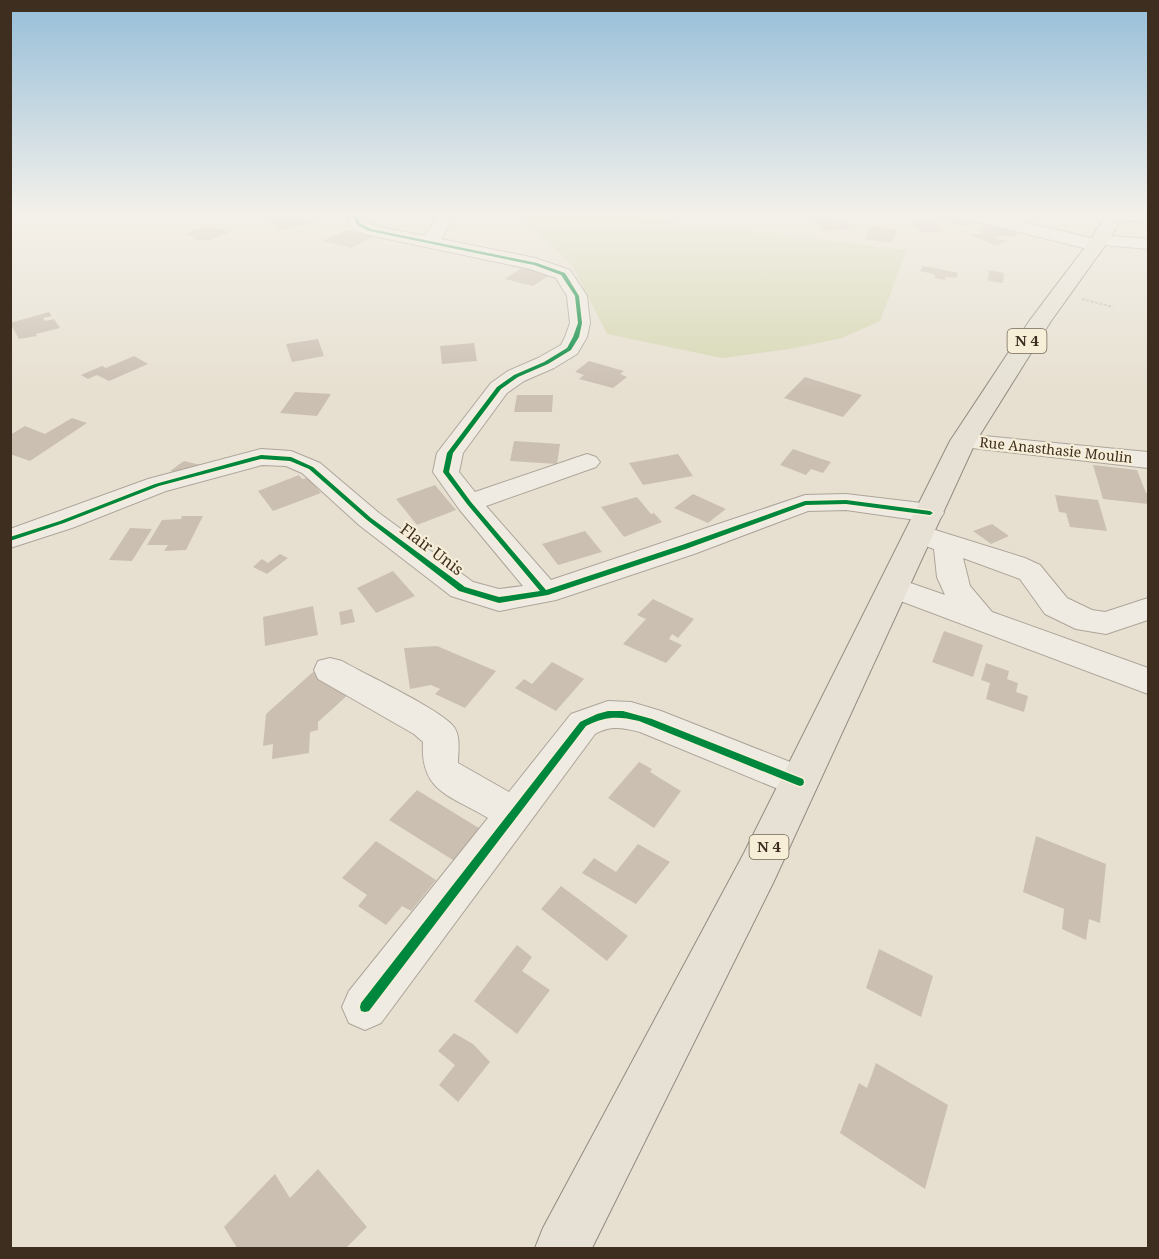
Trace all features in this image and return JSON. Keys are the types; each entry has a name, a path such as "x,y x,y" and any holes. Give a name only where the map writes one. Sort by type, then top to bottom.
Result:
{"main road":[{"name":"N 4","path":"563,1248 743,899 894,587 933,530 963,441 1076,273"}],"street":[{"path":"545,593 469,503 446,472 450,453 499,388 516,376 546,363 569,349 576,337 580,323 577,296 563,274 560,273"},
{"name":"Rue Anasthasie Moulin","path":"963,441 1149,460"},
{"name":"Flair Unis","path":"10,539 62,522 157,485 261,457 291,459 311,468 369,519 462,589 499,600 545,593 684,547 805,503 846,502 933,530 1030,572 1056,606 1088,621 1106,623 1149,609"},
{"path":"469,503 587,462"},
{"path":"933,530 963,602 982,620"},
{"path":"894,587 1149,681"},
{"path":"330,670 441,736 440,763 445,774 514,814"},
{"path":"365,1006 583,724 599,714 613,713 649,722 800,782"}],"path":[{"path":"1060,294 1113,307"}],"green space":[{"path":"576,273 898,273 880,321 842,338 789,349 722,358 607,334"}],"building":[{"path":"515,273 550,275 533,286 505,279"},
{"path":"928,273 958,273 956,278 946,277 945,280 934,278 936,276"},
{"path":"989,273 1004,273 1003,283 988,281"},
{"path":"49,312 52,316 43,318 45,321 54,319 60,328 36,334 37,336 19,339 10,323"},
{"path":"318,339 324,356 292,362 286,344"},
{"path":"474,343 477,361 442,364 440,346"},
{"path":"134,356 148,364 109,381 97,375 88,379 81,375 102,366 106,368"},
{"path":"589,361 624,371 620,374 627,377 613,388 579,379 584,375 575,372"},
{"path":"805,377 862,395 843,417 784,398"},
{"path":"295,392 331,394 317,416 280,413"},
{"path":"517,395 553,395 552,412 514,412"},
{"path":"72,418 87,423 30,461 10,454 10,435 25,426 45,434"},
{"path":"514,441 560,444 557,464 510,461"},
{"path":"793,449 831,462 823,473 811,469 806,475 780,465"},
{"path":"678,454 693,476 643,485 629,463"},
{"path":"184,461 201,465 188,475 170,471"},
{"path":"1093,465 1137,470 1146,493 1148,493 1148,504 1103,499"},
{"path":"299,475 302,479 308,478 321,493 273,511 258,491"},
{"path":"435,485 456,510 417,525 396,499"},
{"path":"693,494 726,509 708,523 674,508"},
{"path":"1055,495 1098,500 1107,531 1070,527 1066,513 1059,512"},
{"path":"637,497 651,514 654,513 662,522 624,537 601,507"},
{"path":"182,516 203,516 186,550 164,551 168,545 147,545 162,520 181,519"},
{"path":"992,524 1009,536 991,544 973,531"},
{"path":"130,528 152,529 132,561 109,560"},
{"path":"585,531 602,552 558,565 542,544"},
{"path":"280,554 288,558 267,574 253,567 262,559 268,563"},
{"path":"393,571 415,596 376,613 357,588"},
{"path":"653,599 694,619 678,638 672,634 669,639 682,645 666,663 623,644 646,619 637,615"},
{"path":"313,606 318,635 265,646 263,617"},
{"path":"352,609 355,622 341,625 339,612"},
{"path":"944,631 983,645 973,677 932,662"},
{"path":"437,646 496,671 465,708 435,694 440,689 431,685 410,689 404,648"},
{"path":"552,662 584,679 556,711 515,688 524,679 532,684"},
{"path":"986,663 1009,671 1007,679 1018,683 1016,692 1028,696 1024,712 986,699 990,683 981,680"},
{"path":"313,672 350,693 318,722 318,730 310,732 309,753 272,759 273,744 263,746 266,714"},
{"path":"639,762 652,769 650,772 681,791 654,828 608,798"},
{"path":"417,790 482,830 456,862 389,820"},
{"path":"1036,836 1106,864 1100,923 1089,919 1086,940 1062,929 1064,909 1023,892"},
{"path":"376,841 436,880 411,911 402,906 386,925 358,906 367,895 342,878"},
{"path":"638,844 670,862 636,904 582,873 594,858 616,872"},
{"path":"561,886 628,936 607,961 541,909"},
{"path":"517,945 532,957 522,971 550,990 517,1034 474,1001"},
{"path":"879,949 933,976 921,1017 866,988"},
{"path":"454,1033 473,1044 490,1062 458,1102 439,1085 455,1065 438,1051"},
{"path":"876,1063 948,1105 925,1189 840,1133 859,1083 867,1088"},
{"path":"318,1169 367,1227 346,1248 237,1248 224,1227 275,1174 290,1198"}],"cycle path":[{"path":"545,593 469,503 446,472 450,453 499,388 516,376 546,363 569,349 576,337 580,323 577,296 563,274 560,273"},
{"path":"10,539 62,522 157,485 261,457 291,459 311,468 369,519 462,589 499,600 545,593 684,547 805,503 846,502 930,513"},
{"path":"365,1007 583,724 592,719 615,714 649,721 800,782"}]}
